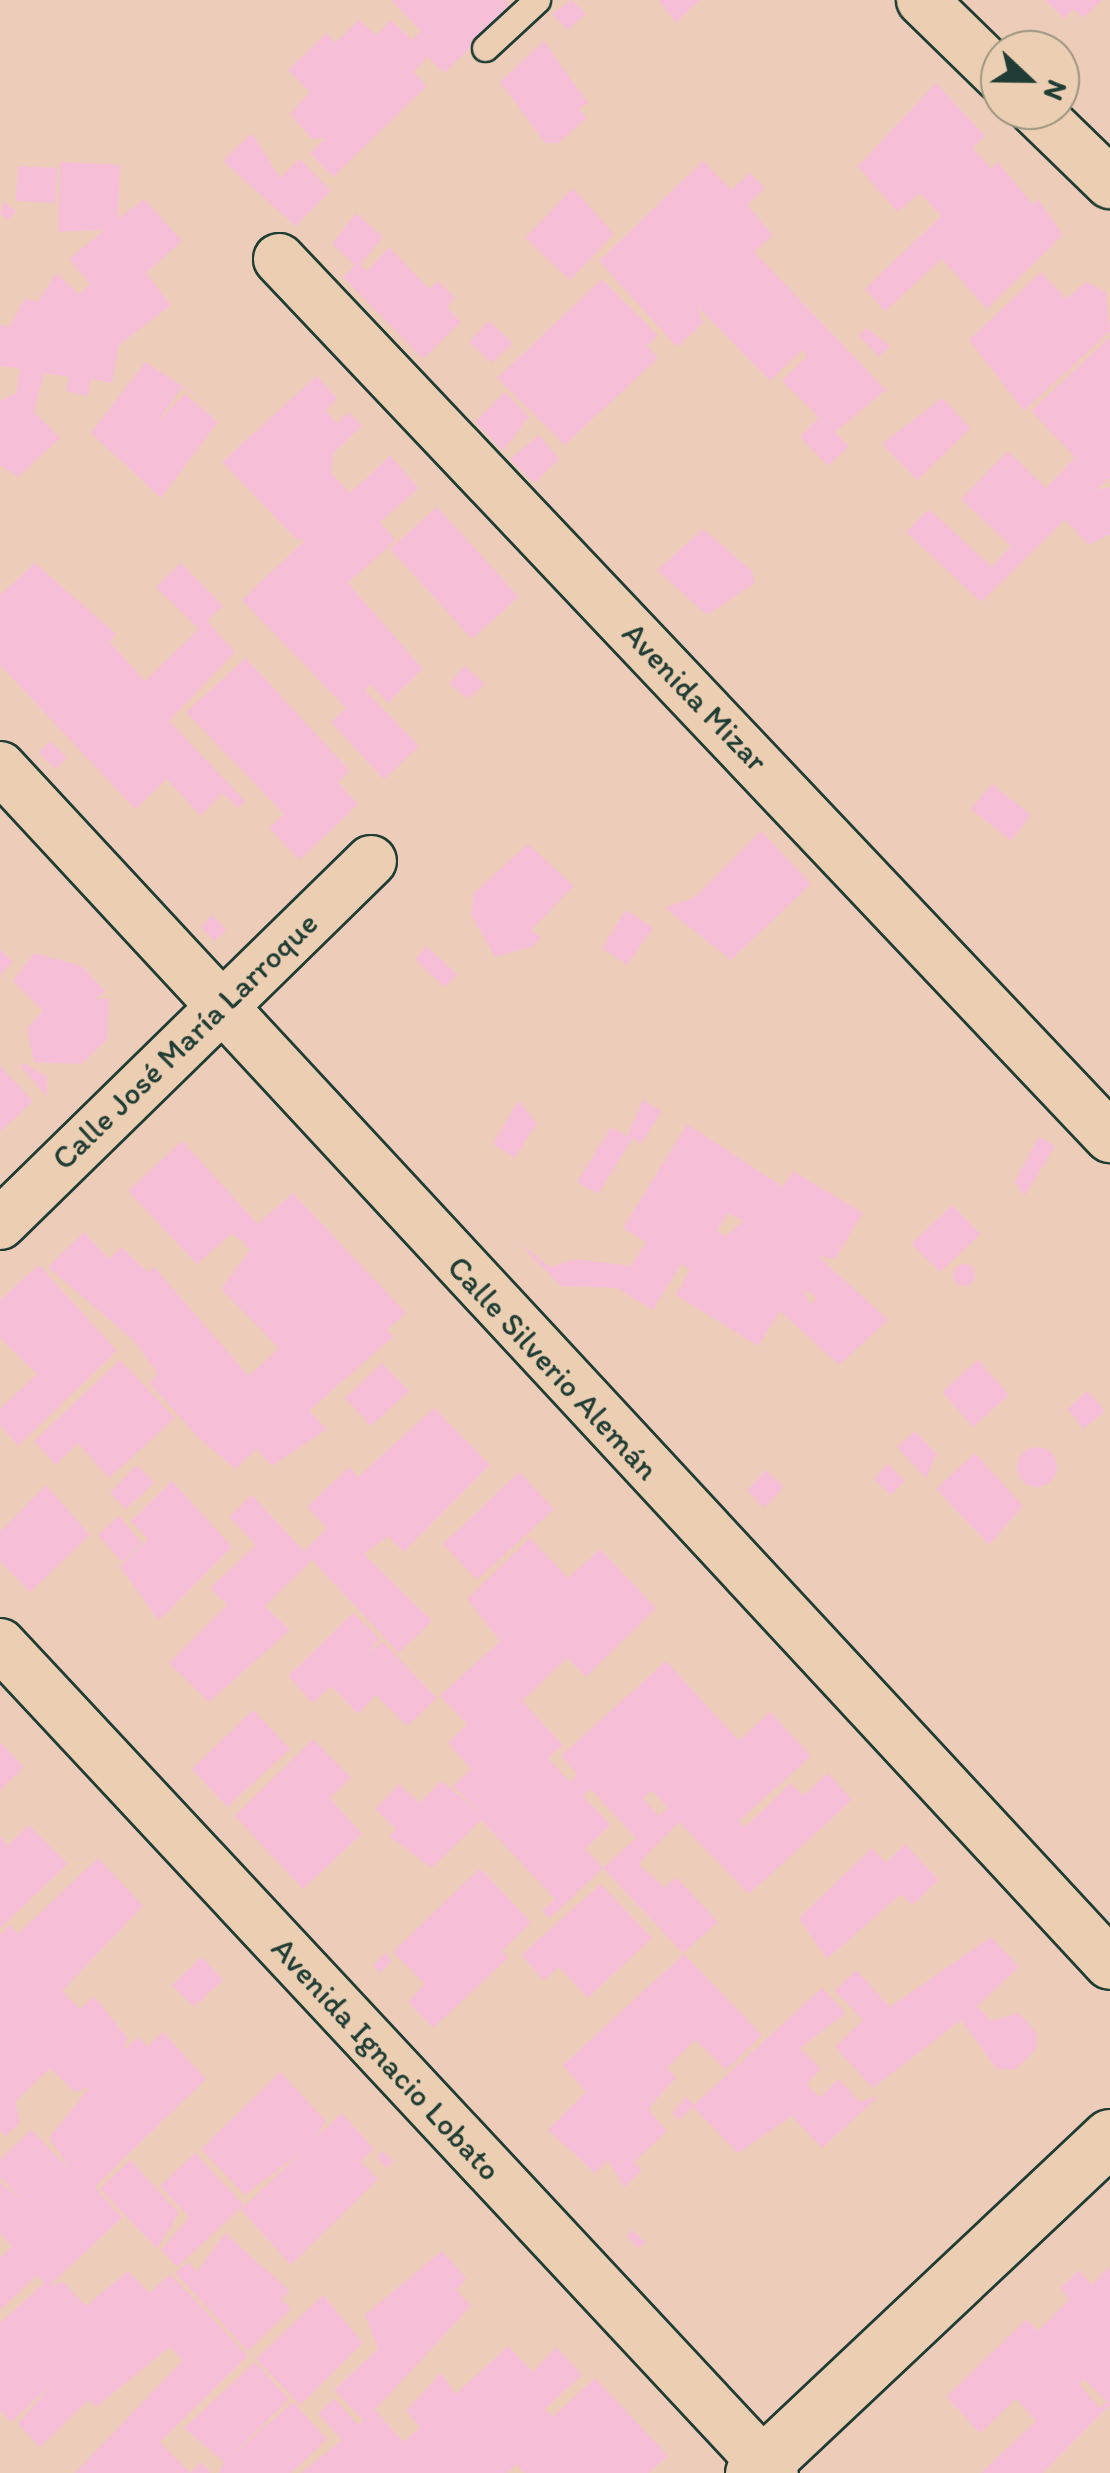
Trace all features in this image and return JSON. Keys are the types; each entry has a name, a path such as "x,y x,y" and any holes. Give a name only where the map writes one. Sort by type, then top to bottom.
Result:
{"main road":[{"path":"763,2470 1110,2137"}],"street":[{"path":"922,0 980,57"},
{"path":"1059,130 1106,172"},
{"name":"Avenida Mizar","path":"278,260 1110,1137"},
{"name":"Calle Silverio Alemán","path":"0,768 215,1006 1110,1964"},
{"name":"Calle José María Larroque","path":"0,1224 215,1006 371,860"},
{"name":"Avenida Ignacio Lobato","path":"0,1644 763,2470"}],"lane":[{"path":"485,48 537,0"}],"building":[{"path":"391,0 505,0 512,8 444,73 428,57 413,72 427,86 333,177 310,153 326,138 312,139 290,114 310,92 288,70 327,33 335,43 359,20 377,35 391,20 412,40 421,31"},
{"path":"572,0 586,14 568,30 552,14"},
{"path":"659,0 700,0 676,23"},
{"path":"1045,0 1102,0 1083,18 1074,9 1064,19"},
{"path":"544,41 588,103 579,109 587,118 558,143 545,143 500,82"},
{"path":"936,83 985,136 973,148 991,169 998,162 1033,205 1038,199 1063,235 987,309 942,259 885,311 865,289 941,216 920,193 897,212 858,166"},
{"path":"252,133 280,178 300,159 331,191 295,226 223,161"},
{"path":"703,161 731,190 750,173 765,188 747,205 773,235 754,252 886,390 835,432 849,446 828,466 800,437 819,417 782,381 807,356 802,350 770,381 697,306 703,323 677,347 599,261"},
{"path":"60,162 120,165 118,219 144,199 182,241 146,273 171,305 119,345 112,383 91,379 88,396 66,391 69,377 44,373 34,412 60,438 18,477 0,465 0,401 16,393 20,369 0,366 0,325 9,327 25,299 38,302 56,273 79,294 90,284 69,259 104,230 58,232"},
{"path":"18,166 57,168 55,203 16,201"},
{"path":"573,188 614,234 570,280 525,238"},
{"path":"4,202 16,211 8,220 0,214"},
{"path":"356,213 383,237 360,265 367,271 389,247 429,289 438,281 455,298 447,307 461,322 423,359 343,277 355,265 332,244"},
{"path":"1041,272 1066,299 1086,282 1106,292 1110,331 1024,411 969,340"},
{"path":"602,279 658,335 647,346 658,358 565,445 497,378"},
{"path":"489,321 513,343 492,363 469,342"},
{"path":"866,328 890,346 879,357 859,336"},
{"path":"1110,337 1110,478 1096,490 1110,487 1110,534 1089,545 1065,520 981,602 906,532 929,509 992,567 1011,546 961,499 1008,451 1046,488 1075,457 1031,411"},
{"path":"145,362 225,413 182,387 157,423 185,394 218,422 161,498 91,433"},
{"path":"317,376 337,398 326,411 337,423 349,412 362,426 333,454 331,473 350,493 390,456 419,488 380,522 396,540 348,583 423,669 388,703 370,684 365,690 419,746 384,780 331,722 346,708 242,600 306,539 297,540 222,462"},
{"path":"505,392 529,417 503,451 475,422"},
{"path":"942,398 971,428 917,480 882,444"},
{"path":"539,435 559,459 534,483 510,459"},
{"path":"437,507 519,597 472,639 390,549"},
{"path":"703,529 752,571 755,583 707,615 657,570"},
{"path":"35,563 116,634 109,641 145,681 199,629 156,587 181,563 223,606 207,621 235,652 169,721 245,801 238,808 222,793 201,816 167,779 135,809 0,665 0,595"},
{"path":"246,658 350,771 338,782 358,804 300,860 269,828 284,814 186,712"},
{"path":"465,666 485,684 467,699 449,683"},
{"path":"50,741 67,758 55,769 39,752"},
{"path":"992,784 1031,815 1011,841 971,809"},
{"path":"761,831 811,884 731,960 665,908 695,897"},
{"path":"528,844 574,886 531,930 540,937 534,946 495,957 471,915 474,893"},
{"path":"626,910 653,928 627,965 602,948"},
{"path":"212,915 227,930 214,941 201,927"},
{"path":"426,946 457,974 445,987 415,960"},
{"path":"0,949 13,962 0,975"},
{"path":"34,953 82,966 105,991 96,999 109,998 107,1040 81,1064 34,1062 27,1029 43,1011 13,981"},
{"path":"24,1063 47,1077 47,1097 21,1067"},
{"path":"0,1066 33,1101 0,1132"},
{"path":"643,1100 662,1111 641,1144 633,1138 598,1194 577,1182 611,1127 627,1136"},
{"path":"518,1101 537,1123 515,1158 493,1144"},
{"path":"687,1124 783,1187 793,1171 863,1213 835,1259 818,1256 888,1320 839,1365 780,1311 758,1346 676,1295 690,1270 681,1264 653,1310 617,1288 561,1286 518,1242 550,1267 576,1259 631,1266 646,1242 623,1228","holes":["728,1213 744,1221 726,1236 717,1231","803,1289 817,1298 810,1304"]},
{"path":"1039,1137 1055,1146 1024,1197 1015,1181"},
{"path":"182,1141 258,1224 293,1193 406,1313 387,1330 394,1336 309,1411 327,1429 272,1466 257,1449 235,1469 199,1438 149,1383 158,1374 134,1341 48,1267 84,1232 109,1259 121,1247 148,1272 154,1267 249,1376 279,1348 221,1289 250,1250 241,1240 231,1234 197,1264 128,1191"},
{"path":"952,1205 981,1234 940,1272 911,1244"},
{"path":"964,1264 972,1267 972,1283 964,1286 956,1283 953,1275 956,1267"},
{"path":"39,1265 117,1351 18,1446 0,1425 0,1409 37,1374 0,1338 0,1300"},
{"path":"120,1360 175,1418 109,1478 78,1443 56,1465 34,1441"},
{"path":"978,1360 1009,1395 973,1427 942,1392"},
{"path":"382,1363 409,1391 371,1426 345,1398"},
{"path":"1087,1391 1105,1411 1084,1429 1067,1409"},
{"path":"434,1408 490,1465 404,1552 388,1536 364,1554 432,1621 399,1653 312,1560 265,1606 290,1630 209,1702 169,1663 227,1605 210,1588 256,1545 229,1517 252,1495 304,1551 327,1528 307,1507 349,1467 358,1477"},
{"path":"915,1431 937,1454 926,1478 897,1447"},
{"path":"1037,1447 1051,1453 1057,1467 1051,1481 1037,1487 1023,1481 1017,1467 1023,1453"},
{"path":"975,1453 1023,1506 989,1545 936,1489"},
{"path":"888,1464 905,1481 891,1495 874,1479"},
{"path":"137,1465 154,1483 126,1509 110,1493"},
{"path":"766,1470 784,1487 764,1508 747,1490"},
{"path":"519,1472 554,1509 477,1580 443,1544"},
{"path":"172,1481 232,1547 159,1621 120,1567 148,1539 131,1521"},
{"path":"46,1485 90,1535 30,1592 0,1561 0,1532"},
{"path":"119,1516 142,1543 122,1562 98,1535"},
{"path":"530,1538 568,1578 600,1549 656,1608 586,1677 567,1658 522,1701 563,1745 548,1758 570,1782 577,1774 561,1756 666,1661 739,1741 770,1712 811,1756 739,1821 745,1827 791,1783 803,1796 828,1773 852,1800 749,1894 679,1822 638,1864 665,1888 676,1877 718,1922 683,1953 603,1868 550,1918 542,1911 555,1899 481,1820 432,1868 389,1836 396,1829 375,1809 399,1784 419,1803 442,1781 485,1817 453,1786 471,1769 448,1743 467,1724 440,1696 500,1641 467,1599","holes":["591,1789 636,1838 603,1868 585,1849 611,1825 583,1796","652,1791 668,1808 659,1816 643,1798"]},
{"path":"353,1613 380,1639 366,1654 383,1642 437,1698 407,1726 376,1695 358,1714 331,1686 313,1703 288,1676"},
{"path":"253,1710 290,1749 227,1807 192,1769"},
{"path":"313,1739 351,1778 330,1798 362,1834 303,1889 235,1816"},
{"path":"0,1742 24,1767 0,1790"},
{"path":"29,1825 68,1864 0,1928 0,1836 8,1845"},
{"path":"905,1844 939,1880 912,1905 901,1894 827,1959 799,1918 872,1848 886,1863"},
{"path":"98,1858 143,1906 62,1991 80,2009 94,1996 128,2039 123,2050 139,2037 147,2047 163,2032 206,2079 95,2187 122,2218 49,2286 63,2282 86,2306 128,2271 150,2293 170,2274 248,2356 160,2442 190,2473 75,2473 183,2360 170,2347 96,2407 89,2400 40,2447 18,2424 53,2383 11,2422 0,2411 0,2323 44,2283 37,2275 0,2310 0,2258 12,2246 0,2233 0,2182 24,2202 0,2177 0,2160 31,2130 72,2172 49,2138 90,2087 75,2092 50,2068 15,2102 20,2122 6,2136 0,2130 0,1935 10,1925 18,1934"},
{"path":"480,1868 531,1922 502,1951 508,1958 433,2028 408,2002 425,1984 393,1952"},
{"path":"601,1884 652,1938 588,1998 559,1967 544,1981 521,1955"},
{"path":"991,1937 1019,1967 977,2006 992,2021 1018,2013 1037,2033 1036,2049 1015,2070 997,2069 961,2020 873,2088 835,2047 863,2020 835,1991 856,1970 890,2007"},
{"path":"386,1953 392,1961 380,1973 373,1965"},
{"path":"684,1954 762,2035 726,2070 695,2040 667,2068 676,2078 648,2109 667,2131 634,2162 642,2170 624,2188 608,2160 595,2173 548,2130 586,2092 563,2065"},
{"path":"202,1957 223,1980 194,2007 172,1985"},
{"path":"822,1988 846,2013 800,2048 821,2069 807,2084 820,2097 839,2079 860,2102 879,2096 822,2148 792,2116 738,2153 693,2107 679,2120 672,2113 686,2097 694,2105"},
{"path":"280,2072 326,2121 315,2138 342,2113 374,2149 361,2162 378,2179 291,2265 241,2210 301,2152 245,2195 201,2149"},
{"path":"383,2151 393,2161 386,2168 377,2157"},
{"path":"195,2153 244,2205 177,2267 161,2250 189,2217 160,2186"},
{"path":"130,2160 179,2213 157,2249 100,2189"},
{"path":"633,2230 646,2243 638,2248 627,2236"},
{"path":"225,2233 290,2291 281,2299 291,2309 248,2351 175,2273 188,2262 197,2272"},
{"path":"442,2251 467,2279 456,2290 471,2306 375,2410 404,2442 420,2427 406,2411 441,2373 456,2394 508,2346 533,2372 556,2347 582,2375 545,2409 553,2417 595,2378 668,2456 649,2473 525,2473 516,2464 507,2473 301,2473 342,2440 318,2414 334,2398 358,2425 363,2420 334,2390 378,2349 365,2315"},
{"path":"1110,2266 1110,2405 1043,2473 981,2473 1036,2421 1016,2399 980,2433 946,2397 1027,2319 1038,2331 1070,2299 1060,2288 1079,2270 1092,2285","holes":["1084,2379 1107,2402 1100,2408 1079,2384"]},
{"path":"323,2295 363,2343 300,2405 256,2359"},
{"path":"255,2362 289,2399 226,2461 293,2402 327,2439 291,2473 219,2473 224,2462 184,2428"},
{"path":"201,2462 211,2473 190,2473"}]}
